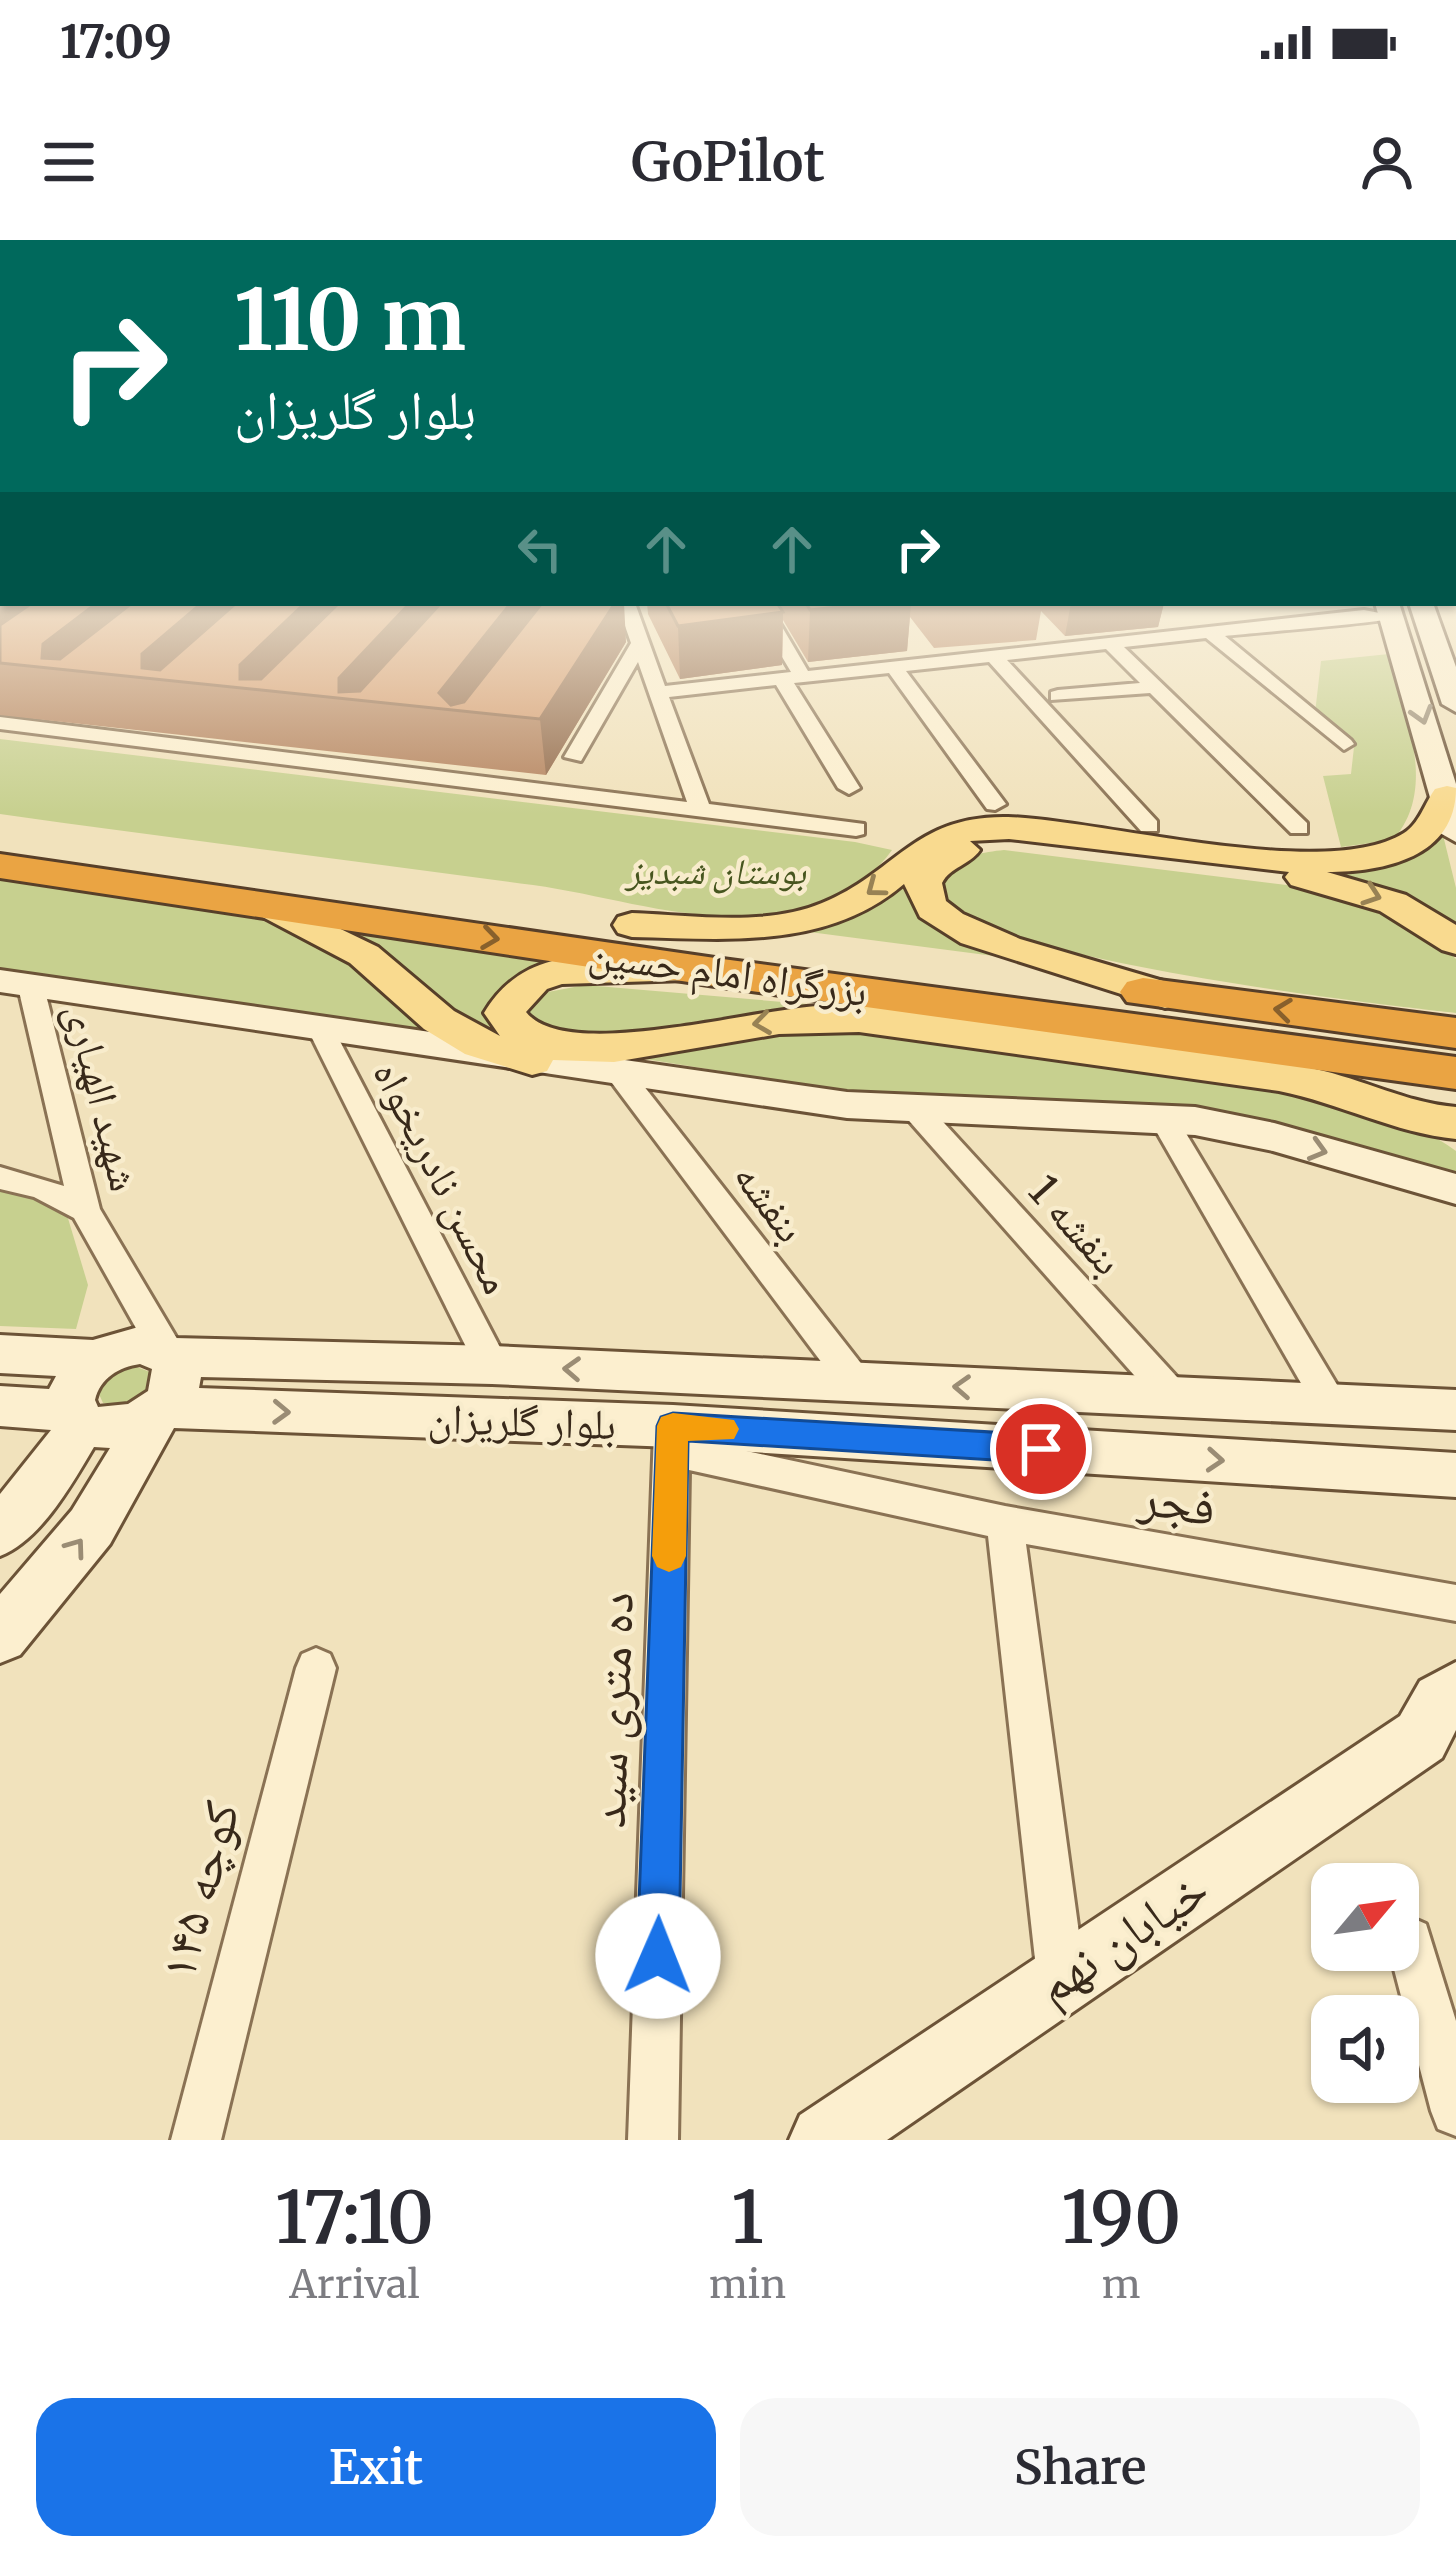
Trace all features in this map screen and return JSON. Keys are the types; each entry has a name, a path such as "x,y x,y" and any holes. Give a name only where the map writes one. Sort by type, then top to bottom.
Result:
{"highway":[{"name":"بزرگراه امام حسین","path":"0,838 1165,995 1422,1055"},
{"name":"بزرگراه امام حسین","path":"0,866 716,972 1422,1055 1456,1033"}],"main road":[{"path":"1390,637 1456,833"},
{"path":"1433,637 1456,704"},
{"path":"632,925 748,926 827,915 872,894 923,847 986,829 1040,830 1285,860 1366,858 1422,838 1447,796"},
{"path":"1165,995 959,928 932,908 924,894 926,874 943,858 979,844 1012,842 1097,851 1341,885 1417,914 1456,942"},
{"path":"268,905 364,955 440,1020 480,1044 532,1061"},
{"path":"716,972 561,972 522,986 505,1013 509,1024 524,1036 574,1049 641,1045 795,1019 882,1021 1272,1076 1343,1090 1425,1118 1456,1123"},
{"path":"16,984 847,1105 1162,1117 1274,1137 1456,1189"},
{"path":"0,1532 57,1464 77,1417 77,1379 96,1359 142,1345 170,1355 178,1381 91,1526 0,1636"},
{"path":"0,1354 96,1359"},
{"name":"بلوار گلریزان","path":"170,1355 492,1365 1333,1408 1456,1410"},
{"path":"0,1406 77,1417 110,1430 160,1410"},
{"name":"بلوار گلریزان","path":"160,1410 1456,1475"},
{"name":"خیابان نهم","path":"825,2140 1444,1721"}],"street":[{"path":"638,637 700,808"},
{"path":"774,637 849,788"},
{"path":"1049,637 1061,649"},
{"path":"656,693 894,667 925,654 993,655 1163,637"},
{"path":"1216,637 1344,744"},
{"path":"574,757 640,643"},
{"path":"1110,643 1299,828"},
{"path":"993,655 1149,826"},
{"path":"894,667 995,805"},
{"path":"1058,697 1156,687"},
{"path":"0,723 856,829"},
{"name":"شهید الهیاری","path":"16,984 86,1210 170,1355"},
{"name":"محسن نادریخواه","path":"319,1026 492,1365"},
{"name":"بنفشه","path":"619,1073 855,1382"},
{"name":"بنفشه 1","path":"913,1107 1176,1399"},
{"path":"1162,1117 1333,1408"},
{"path":"0,1178 42,1188 86,1210"},
{"name":"فجر","path":"672,1439 1005,1523 1456,1603"},
{"name":"ده متری سید","path":"653,2140 672,1439"},
{"path":"1005,1523 1061,1977"},
{"name":"کوچه ۱۴۵","path":"196,2140 316,1669"},
{"path":"1418,1971 1456,2111"}],"green space":[{"path":"1389,654 1414,750 1414,797 1393,840 1341,847 1323,776 1351,774 1354,747 1315,713 1321,661"},
{"name":"بوستان شبدیز","path":"0,739 892,850 850,888 796,909 701,915 533,885 0,814"},
{"path":"1442,831 1456,888 1456,931 1388,891 1293,868 1354,869 1391,862 1426,845"},
{"path":"1004,850 1319,889 1355,900 1410,924 1456,959 1456,1013 1255,987 1061,950 986,926 943,900 945,872 951,867 973,856"},
{"path":"0,879 261,920 346,953 438,1038 0,968"},
{"path":"907,881 911,896 934,920 1017,959 794,930"},
{"path":"339,928 567,964 518,977 498,991 488,1014 491,1043 364,941"},
{"path":"585,985 853,1008 649,1035 561,1038 526,1018 526,1002 532,995"},
{"path":"789,1028 1044,1050 1170,1067 1295,1092 1379,1113 1437,1139 1456,1151 1456,1177 1309,1135 832,1089 620,1055"},
{"path":"0,1189 39,1199 67,1215 88,1285 76,1329 0,1326"},
{"path":"129,1364 150,1372 148,1391 126,1406 103,1403 98,1392 104,1378"}],"building":[{"path":"0,637 53,637 43,644 42,658 60,659 89,637 162,637 142,654 142,668 160,670 198,637 270,637 240,665 240,679 261,679 304,637 378,637 339,678 339,692 360,691 410,637 484,637 439,693 451,705 464,702 515,637 593,637 540,719 0,663"}],"slow traffic":[{"path":"669,1556 673,1426 723,1429"}],"route":[{"path":"658,1956 673,1426 1041,1449"}]}
